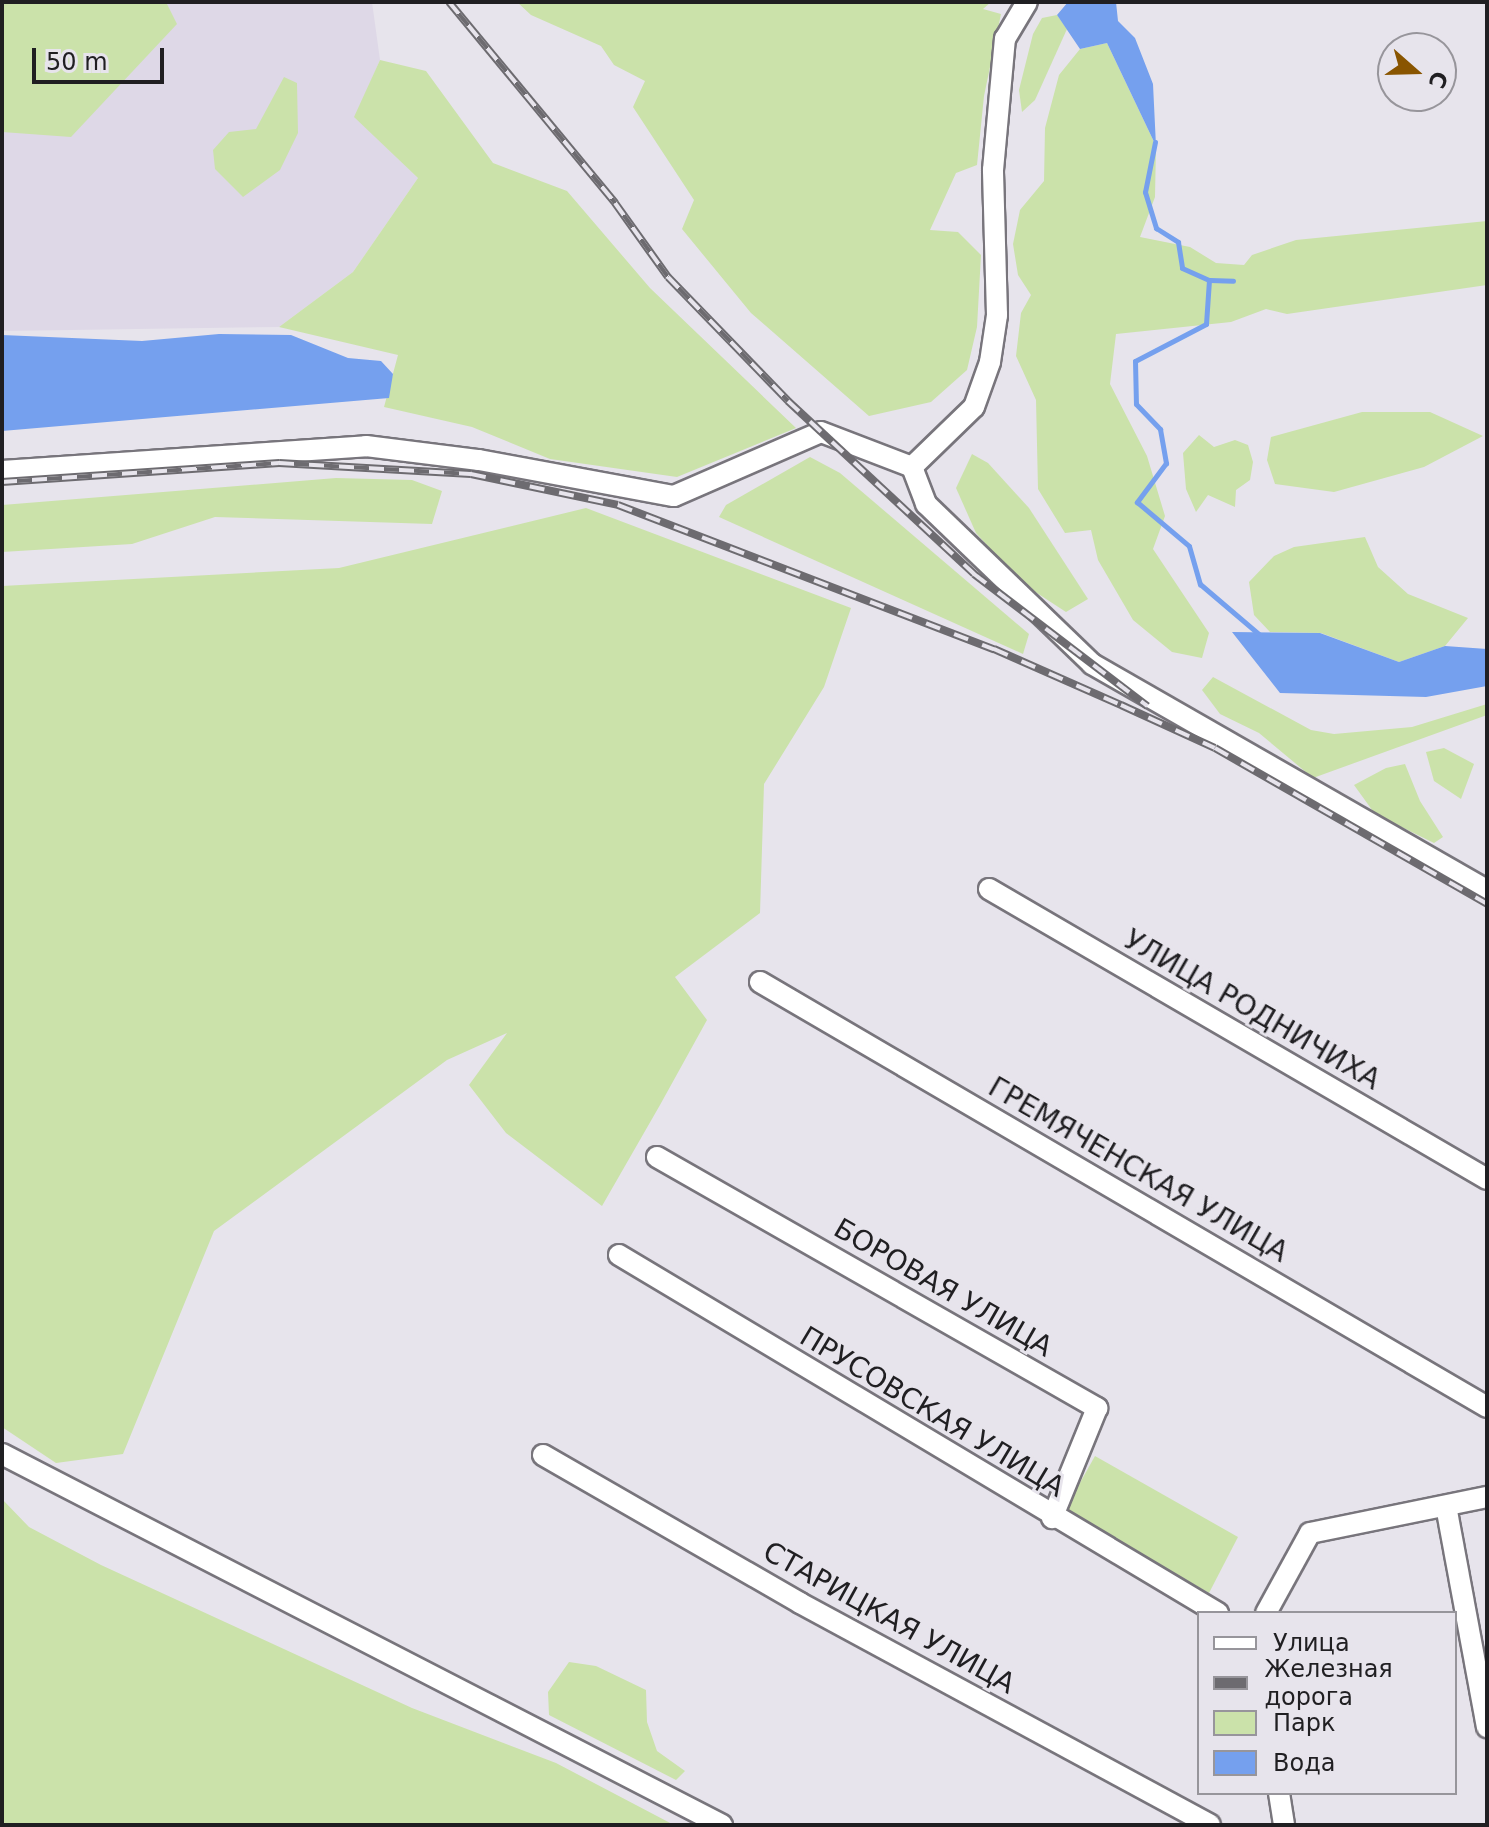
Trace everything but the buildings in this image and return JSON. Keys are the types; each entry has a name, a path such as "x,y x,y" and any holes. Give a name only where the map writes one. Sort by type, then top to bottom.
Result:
{"street":[{"path":"912,467 974,407 990,362 997,315 993,170 1005,39 1027,2"},
{"path":"2,471 366,446 479,460 674,496 821,432 912,467 926,504 1092,664 1487,890"},
{"name":"УЛИЦА РОДНИЧИХА","path":"989,889 1487,1179"},
{"name":"ГРЕМЯЧЕНСКАЯ УЛИЦА","path":"760,982 1487,1407"},
{"name":"БОРОВАЯ УЛИЦА","path":"657,1157 1097,1408 1052,1518"},
{"name":"ПРУСОВСКАЯ УЛИЦА","path":"619,1255 1052,1518 1215,1611"},
{"path":"2,1454 722,1825"},
{"name":"СТАРИЦКАЯ УЛИЦА","path":"543,1455 800,1603 1210,1825"},
{"path":"1267,1611 1310,1533 1487,1497"},
{"path":"1446,1506 1487,1727"},
{"path":"1279,1795 1284,1825"}],"shaded area":[{"path":"2,2 372,2 380,60 355,117 418,178 353,272 279,327 2,331"}],"green space":[{"path":"2,2 166,2 177,24 71,137 2,132"},
{"path":"517,2 991,2 983,9 1001,14 984,96 977,165 956,173 930,230 958,232 981,255 977,327 967,370 931,402 869,416 751,313 682,229 694,200 633,107 645,81 614,65 601,46 531,15"},
{"path":"1057,15 1067,29 1035,100 1022,112 1019,90 1033,34 1042,18"},
{"path":"1107,43 1156,146 1155,197 1140,237 1190,247 1216,263 1244,265 1252,255 1296,240 1487,221 1487,285 1287,314 1266,309 1231,322 1116,334 1110,384 1147,456 1165,516 1153,549 1209,633 1202,658 1172,652 1133,620 1098,560 1091,530 1065,533 1038,489 1036,400 1016,356 1021,313 1031,295 1018,275 1013,244 1020,210 1044,181 1045,128 1059,75 1080,49"},
{"path":"380,60 426,71 493,163 567,191 650,288 796,428 677,477 550,459 472,427 384,407 398,355 279,327 353,272 418,178 354,117"},
{"path":"284,77 297,83 298,133 280,170 243,197 215,169 213,150 229,132 256,129"},
{"path":"1362,412 1430,412 1483,436 1424,467 1334,492 1275,484 1267,460 1271,437"},
{"path":"1199,435 1214,447 1235,440 1248,445 1253,462 1250,480 1236,490 1235,507 1208,495 1196,512 1186,489 1183,453"},
{"path":"972,454 988,463 1029,508 1088,599 1066,612 1020,582 976,533 956,488"},
{"path":"810,457 840,473 1029,634 1023,654 719,517 726,505"},
{"path":"336,478 412,480 442,491 432,524 215,517 132,544 2,552 2,505"},
{"path":"586,508 851,608 824,687 764,784 760,913 675,977 707,1020 660,1105 602,1206 506,1133 469,1085 507,1033 447,1060 214,1231 123,1454 56,1463 2,1427 2,586 339,568"},
{"path":"1365,537 1378,567 1408,594 1468,618 1445,646 1399,662 1321,633 1270,632 1254,615 1249,582 1274,556 1294,547"},
{"path":"1213,677 1311,730 1334,734 1412,727 1487,704 1487,715 1313,778 1259,733 1220,714 1202,690"},
{"path":"1444,748 1474,764 1461,799 1434,781 1426,752"},
{"path":"1405,764 1420,801 1443,837 1434,843 1375,814 1354,785 1386,768"},
{"path":"1095,1456 1238,1537 1209,1593 1069,1513 1067,1506"},
{"path":"2,1499 29,1527 101,1565 412,1708 556,1763 674,1825 2,1825"},
{"path":"569,1662 596,1666 646,1690 647,1722 657,1751 685,1771 676,1780 549,1715 548,1692"}],"water":[{"path":"1068,2 1116,2 1118,21 1135,38 1153,84 1156,146 1107,43 1080,49 1057,15"},
{"path":"219,334 291,335 348,358 381,361 393,374 389,398 2,431 2,335 142,341"},
{"path":"1232,632 1320,633 1399,662 1445,646 1487,649 1487,686 1426,697 1280,693"}],"waterway":[{"path":"1155,142 1145,192 1156,228 1178,242 1182,268 1209,280 1206,324 1135,361 1136,404 1160,429 1166,463 1137,502 1189,546 1200,584 1261,636"},
{"path":"1210,280 1233,281"}],"railway":[{"path":"449,2 615,203 668,277 788,401 974,574 1147,706"},
{"path":"2,482 279,463 471,474 618,505 994,649 1215,748 1487,904"}]}
